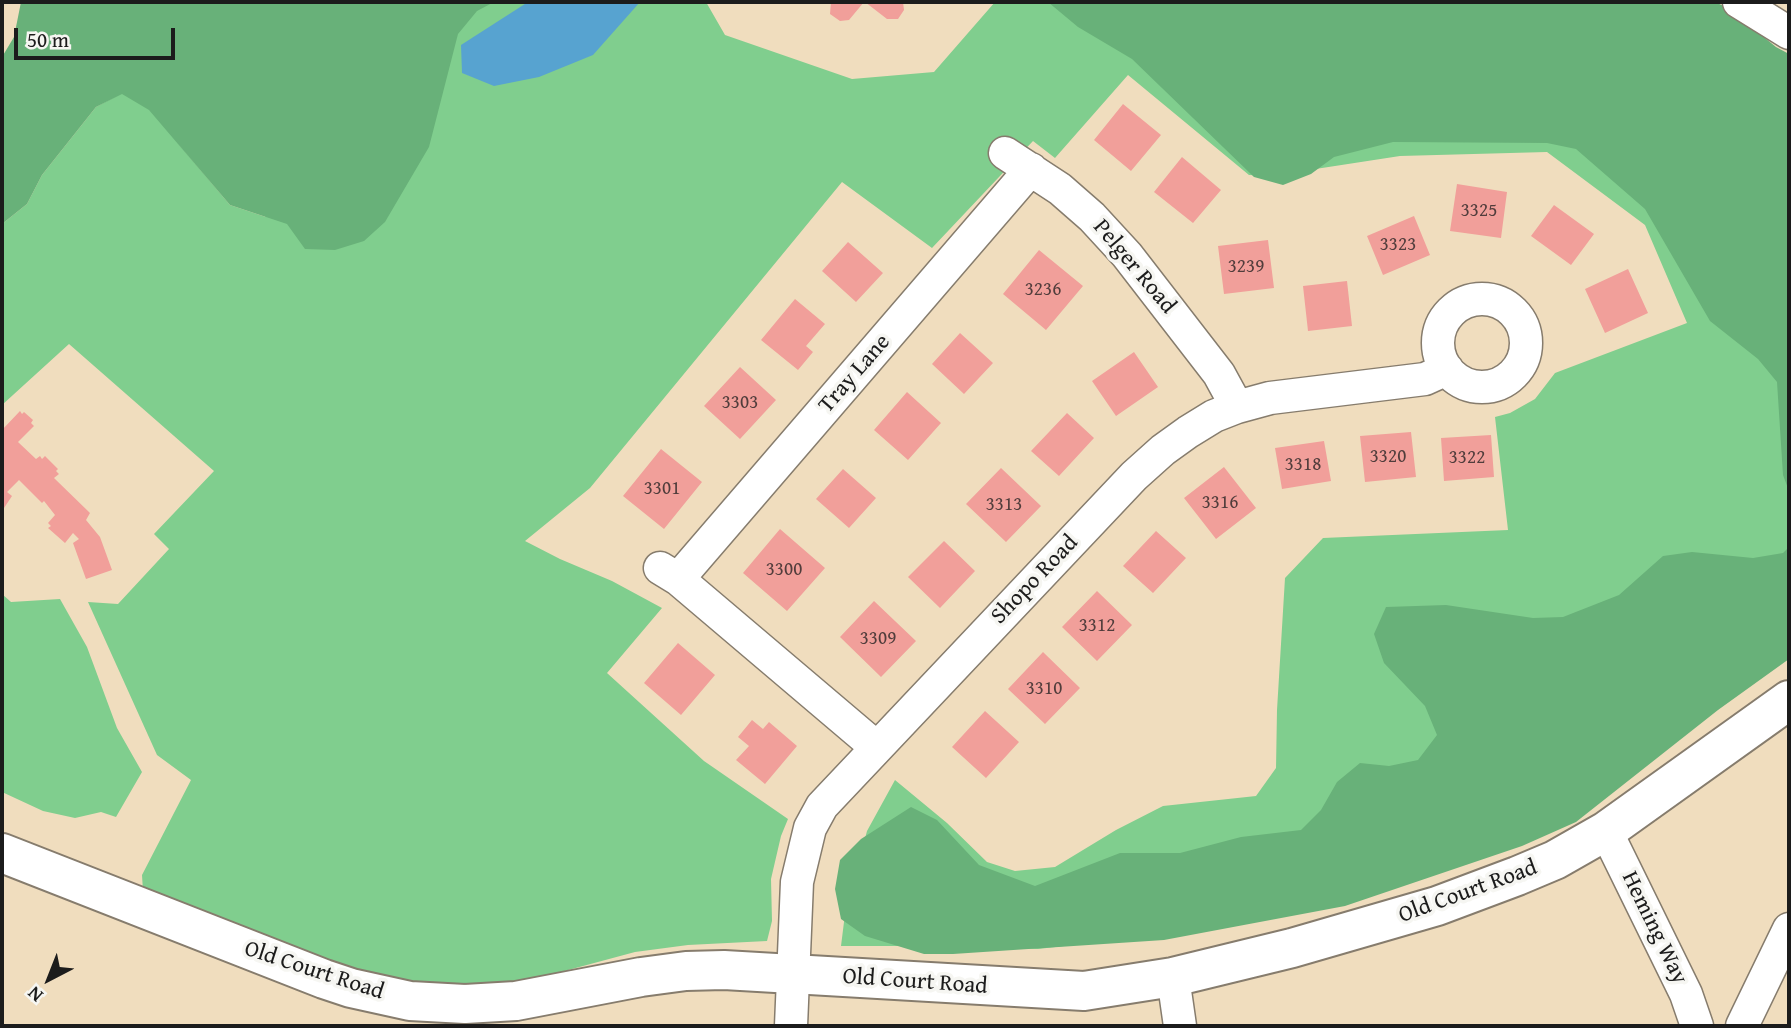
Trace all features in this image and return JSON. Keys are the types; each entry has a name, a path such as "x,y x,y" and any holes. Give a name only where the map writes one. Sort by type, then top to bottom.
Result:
{"main road":[{"name":"Old Court Road","path":"2,853 324,979 410,1001 465,1004 516,1000 686,971 724,970 1084,991 1173,977 1305,944 1478,892 1555,860 1606,831 1789,700"}],"street":[{"path":"1739,2 1789,33"},
{"name":"Pelger Road","path":"1018,161 1092,217 1127,255 1219,374 1237,407"},
{"name":"Tray Lane","path":"876,747 669,573 1018,161"},
{"name":"Shopo Road","path":"791,1026 797,882 810,828 822,806 1134,476 1188,432 1214,416 1237,407 1270,398 1425,379 1447,369"},
{"name":"Heming Way","path":"1606,831 1686,994 1697,1026"},
{"path":"1742,1026 1789,929"},
{"path":"1173,977 1180,1026"}],"green space":[{"path":"21,2 494,2 477,11 458,34 429,147 385,222 364,241 335,250 305,249 287,224 230,205 149,110 122,94 96,107 42,175 27,204 2,224 2,57 14,37"},
{"path":"142,2 706,2 725,35 852,79 934,72 995,2 1612,2 1789,203 1789,640 1186,932 1038,949 841,946 845,914 867,831 895,780 947,823 987,862 1015,871 1055,867 1116,830 1163,806 1256,796 1276,768 1285,578 1323,538 1508,530 1495,417 1510,413 1535,399 1555,373 1687,323 1645,225 1547,152 1400,156 1270,176 1249,175 1128,75 1055,158 1033,141 932,248 842,182 590,488 525,541 612,581 662,608 607,673 704,761 788,819 781,836 771,879 772,921 767,941 688,945 635,952 494,990 384,981 143,891 142,875 191,780 157,755 88,602 118,604 169,549 154,534 214,471 69,344 2,405 2,224 27,204 42,175 96,107 120,94","holes":["177,142 266,217 230,205"]},
{"path":"1048,2 1715,2 1728,8 1776,47 1789,54 1789,491 1783,475 1777,382 1758,359 1710,321 1645,209 1576,149 1547,143 1393,142 1334,157 1311,174 1283,185 1254,177 1132,59 1078,27"},
{"path":"1789,547 1789,659 1718,710 1576,822 1522,846 1345,906 1164,940 924,954 865,936 841,919 835,889 840,860 861,839 911,807 937,820 979,865 1035,886 1120,853 1180,853 1241,837 1301,830 1321,810 1337,782 1360,763 1389,766 1418,760 1437,735 1425,706 1384,663 1374,634 1386,607 1446,605 1533,618 1563,617 1619,595 1663,556 1692,552 1753,558 1783,553"},
{"path":"2,594 11,602 60,599 87,647 117,728 142,772 116,817 101,812 75,818 43,811 2,792"}],"water":[{"path":"528,2 640,2 593,55 539,77 494,86 462,73 461,45"}],"building":[{"path":"831,2 864,2 849,20 840,21 830,14"},
{"path":"865,2 903,2 904,10 898,19 887,19"},
{"path":"1123,104 1161,135 1131,171 1094,140"},
{"path":"1182,157 1221,190 1193,223 1154,192"},
{"path":"1457,184 1507,192 1501,238 1450,231"},
{"path":"1554,205 1594,234 1571,265 1531,236"},
{"path":"1414,216 1430,255 1383,275 1367,236"},
{"path":"1268,240 1274,288 1224,294 1218,246"},
{"path":"848,242 883,273 856,302 822,271"},
{"path":"1039,250 1083,286 1046,330 1003,294"},
{"path":"1628,269 1648,313 1605,333 1585,289"},
{"path":"1347,281 1352,326 1308,331 1303,286"},
{"path":"795,299 825,324 806,346 813,352 798,370 761,340"},
{"path":"960,333 993,363 964,394 932,364"},
{"path":"1134,352 1158,387 1116,416 1092,381"},
{"path":"740,367 776,400 740,439 704,406"},
{"path":"907,392 941,423 908,460 874,430"},
{"path":"20,411 33,420 31,423 34,426 18,442 36,459 45,456 58,469 56,471 59,474 54,478 90,513 86,520 100,537 112,570 86,579 73,543 79,539 73,533 65,543 48,528 51,526 48,523 55,515 44,501 42,503 19,480 7,492 12,496 2,511 2,430"},
{"path":"1067,413 1094,438 1059,476 1031,451"},
{"path":"1411,432 1416,477 1365,482 1360,436"},
{"path":"1491,435 1494,477 1444,481 1441,438"},
{"path":"1324,441 1331,481 1282,489 1275,448"},
{"path":"661,449 702,482 664,529 623,496"},
{"path":"1224,467 1256,508 1216,539 1184,498"},
{"path":"1001,468 1041,506 1006,542 966,504"},
{"path":"843,469 876,498 849,528 816,499"},
{"path":"780,529 825,568 787,611 743,573"},
{"path":"1156,531 1186,558 1153,593 1123,566"},
{"path":"944,541 975,571 940,608 908,577"},
{"path":"1097,591 1132,625 1097,661 1062,627"},
{"path":"874,601 916,641 881,677 840,637"},
{"path":"678,643 715,675 681,715 644,683"},
{"path":"1043,652 1080,688 1045,724 1008,689"},
{"path":"985,711 1019,742 986,778 952,747"},
{"path":"752,720 763,729 769,722 797,746 765,784 736,760 749,746 738,737"}]}
